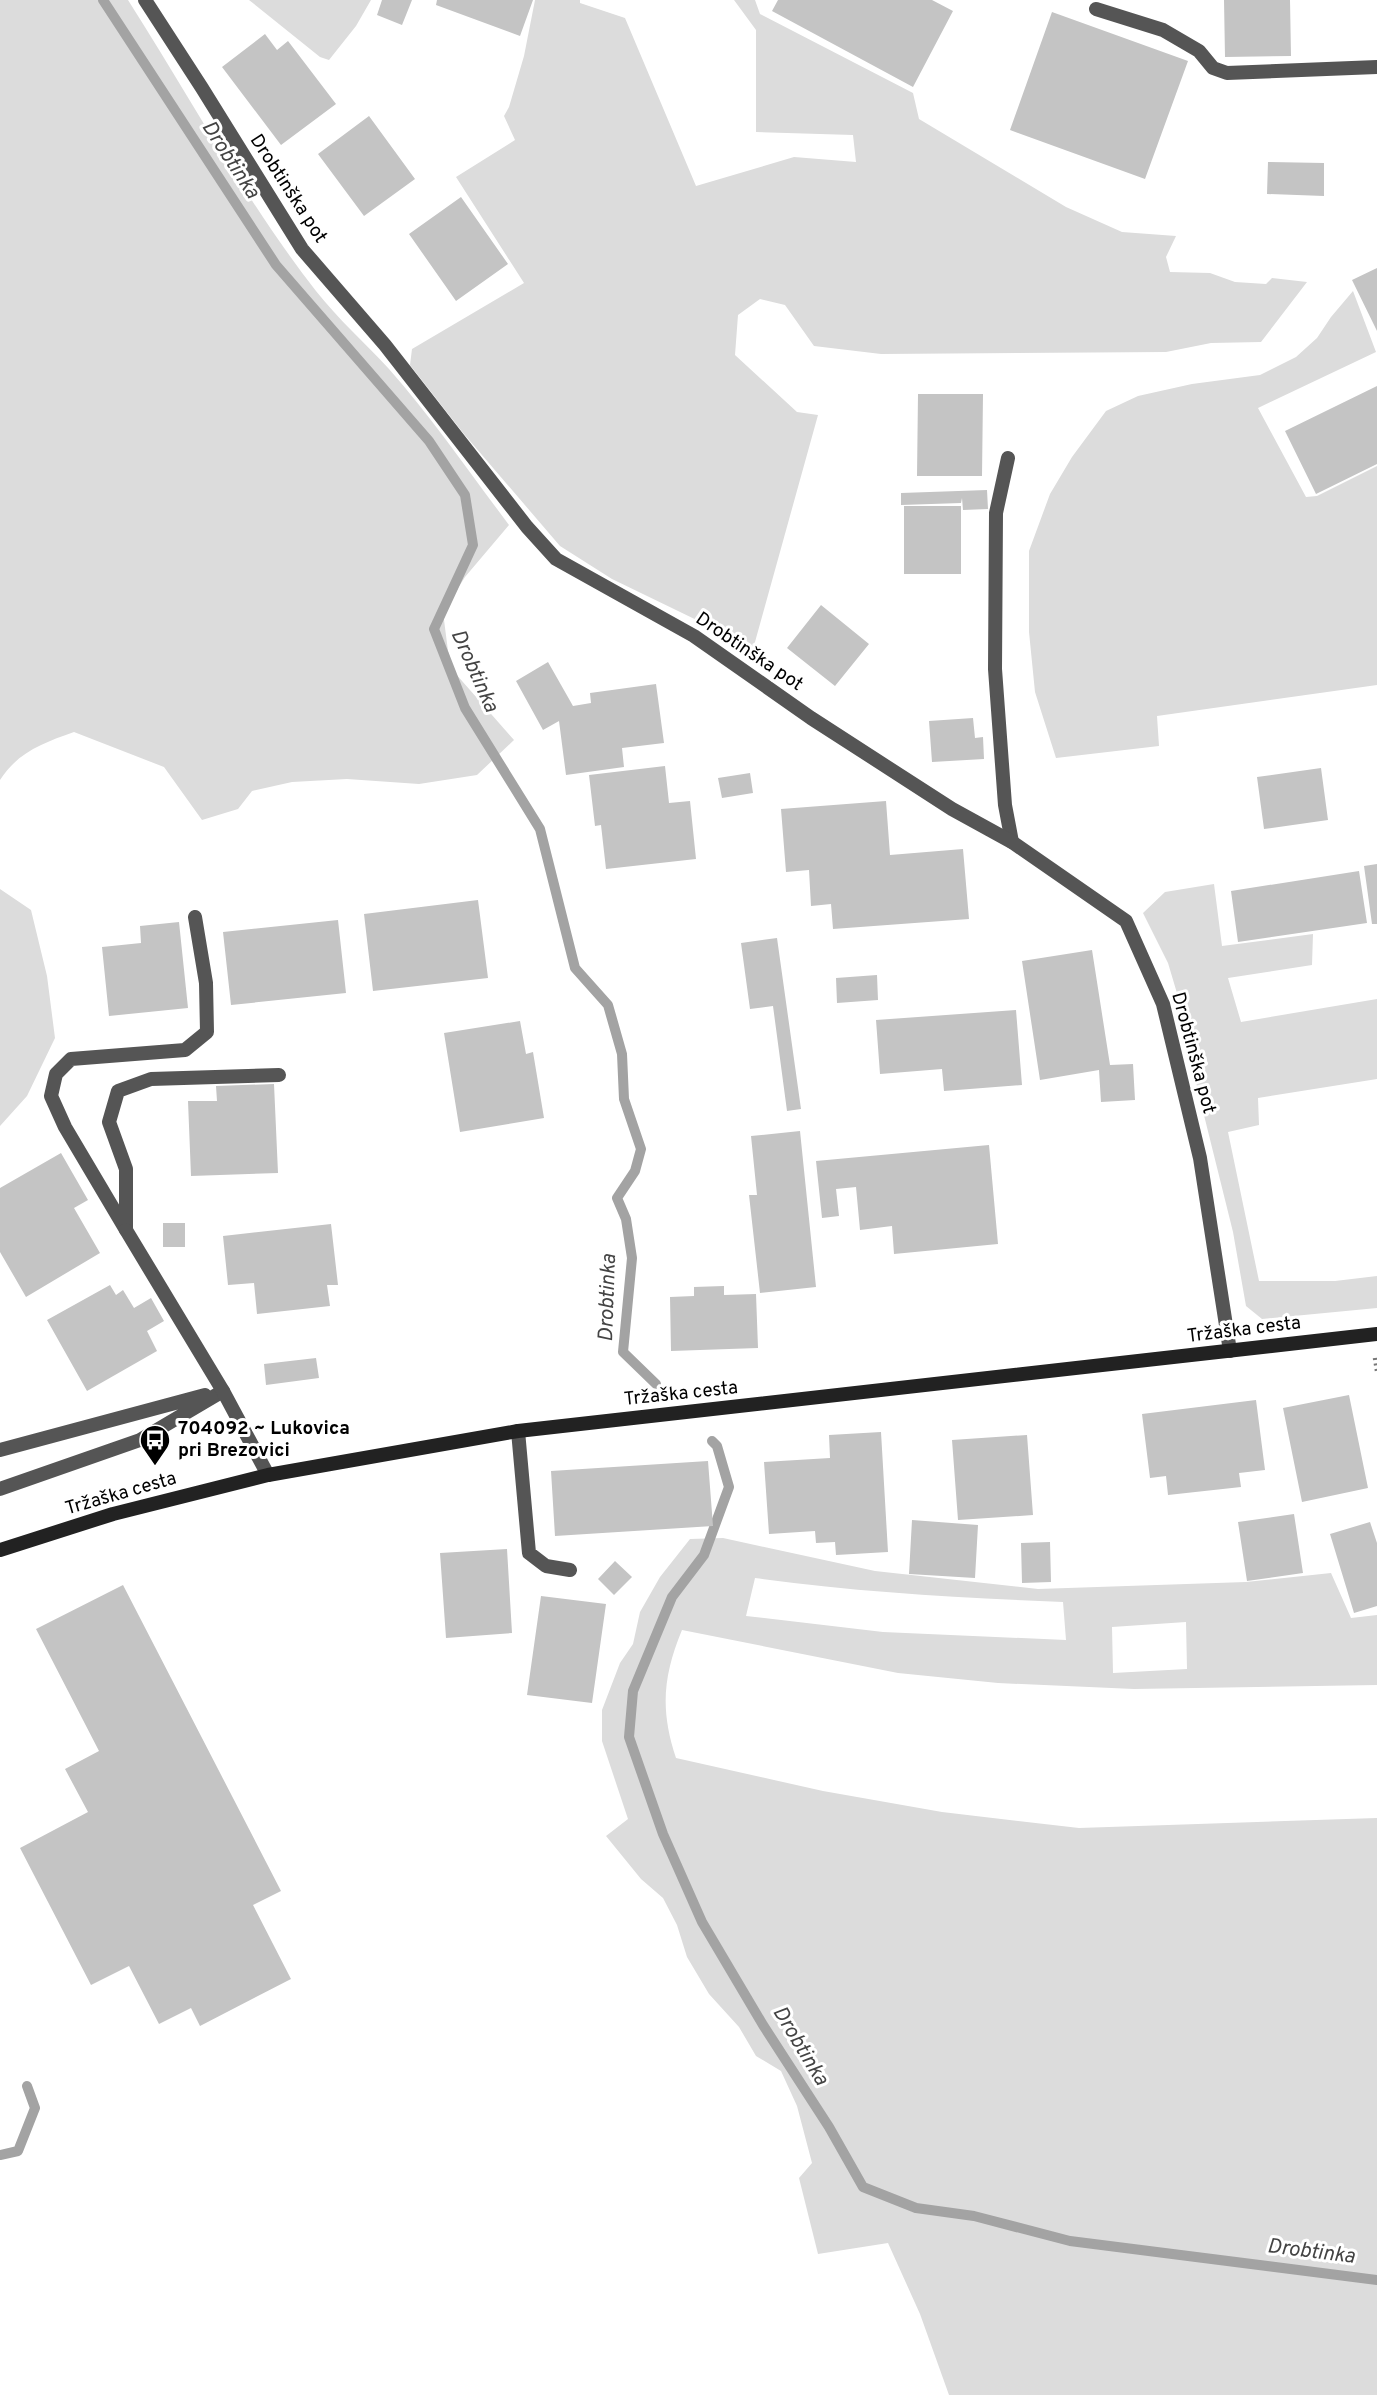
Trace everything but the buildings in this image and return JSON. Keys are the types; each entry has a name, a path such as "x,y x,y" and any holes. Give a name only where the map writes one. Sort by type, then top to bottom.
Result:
{"main road":[{"name":"Tržaška cesta","path":"0,1550 113,1514 268,1475 518,1432 1377,1334"}],"street":[{"name":"Drobtinška pot","path":"145,0 302,249 385,345 527,527 556,559 694,636 811,718 952,808 1012,842 1126,921 1163,1004 1200,1158 1230,1351"},
{"path":"1096,9 1163,30 1199,51 1213,68 1227,73 1377,67"},
{"path":"1008,458 996,513 995,669 1005,805 1012,842"},
{"path":"195,917 205,983 207,1032 186,1050 71,1059 56,1074 51,1096 65,1128 223,1391 268,1475"},
{"path":"126,1230 126,1170 109,1122 118,1090 150,1079 279,1076"},
{"path":"0,1450 223,1391"},
{"path":"0,1489 140,1440 223,1391"},
{"path":"518,1432 529,1553 546,1566 570,1570"}],"shaded area":[{"path":"0,0 128,0 242,185 290,256 324,301 389,369 436,426 509,525 465,577 443,612 448,651 455,673 514,740 477,775 419,784 347,779 292,782 252,791 238,809 202,820 164,767 74,732 23,755 0,780"},
{"path":"249,0 371,0 356,26 329,60 320,57"},
{"path":"535,0 580,0 580,3 625,18 696,186 794,157 856,162 853,135 756,132 756,30 734,0 755,0 760,14 913,93 919,119 1066,207 1122,232 1176,236 1166,257 1170,272 1210,273 1235,282 1266,284 1272,278 1307,282 1261,342 1211,343 1166,352 881,354 814,346 785,305 760,299 738,315 735,355 797,412 818,415 755,642 748,654 709,626 612,579 560,546 464,434 410,365 412,349 524,283 456,177 515,140 504,116 524,56"},
{"path":"1353,291 1376,352 1258,408 1306,497 1317,496 1377,466 1377,685 1157,716 1159,746 1056,758 1035,692 1029,632 1029,551 1050,494 1072,457 1106,411 1138,396 1192,384 1260,375 1296,357 1317,338"},
{"path":"1214,884 1222,946 1313,934 1312,965 1228,978 1241,1022 1377,999 1377,1079 1258,1098 1259,1125 1228,1132 1259,1281 1335,1281 1377,1276 1377,1308 1262,1319 1246,1306 1233,1232 1197,1087 1185,1020 1168,963 1143,913 1165,892"},
{"path":"0,889 31,910 47,976 55,1038 27,1096 0,1126"},
{"path":"723,1538 875,1571 1038,1589 1246,1582 1331,1573 1351,1618 1377,1615 1377,1685 1134,1689 998,1683 898,1673 682,1630 671,1663 666,1709 676,1758 823,1791 942,1812 1079,1828 1377,1818 1377,2395 949,2395 920,2314 888,2243 818,2254 799,2178 812,2163 797,2106 781,2071 756,2056 739,2027 709,1994 687,1957 677,1925 663,1898 641,1879 606,1836 628,1819 602,1741 602,1710 620,1663 633,1644 640,1612 660,1577 690,1539","holes":["755,1578 909,1594 1063,1602 1066,1640 883,1632 746,1616","1186,1622 1187,1669 1113,1673 1112,1627"]}],"waterway":[{"name":"Drobtinka","path":"103,0 276,265 429,441 465,495 473,545 434,629 465,708 540,829 575,968 608,1005 622,1054 624,1099 641,1149 635,1171 617,1198 626,1219 632,1258 623,1352 656,1384"},
{"name":"Drobtinka","path":"712,1441 717,1446 729,1487 704,1555 672,1597 633,1691 629,1737 663,1834 702,1922 863,2187 916,2208 974,2216 1070,2241 1377,2280"},
{"path":"0,2155 18,2151 35,2108 27,2086"}],"place":[{"name":"704092 ~ Lukovica pri Brezovici","path":"155,1467"}]}
